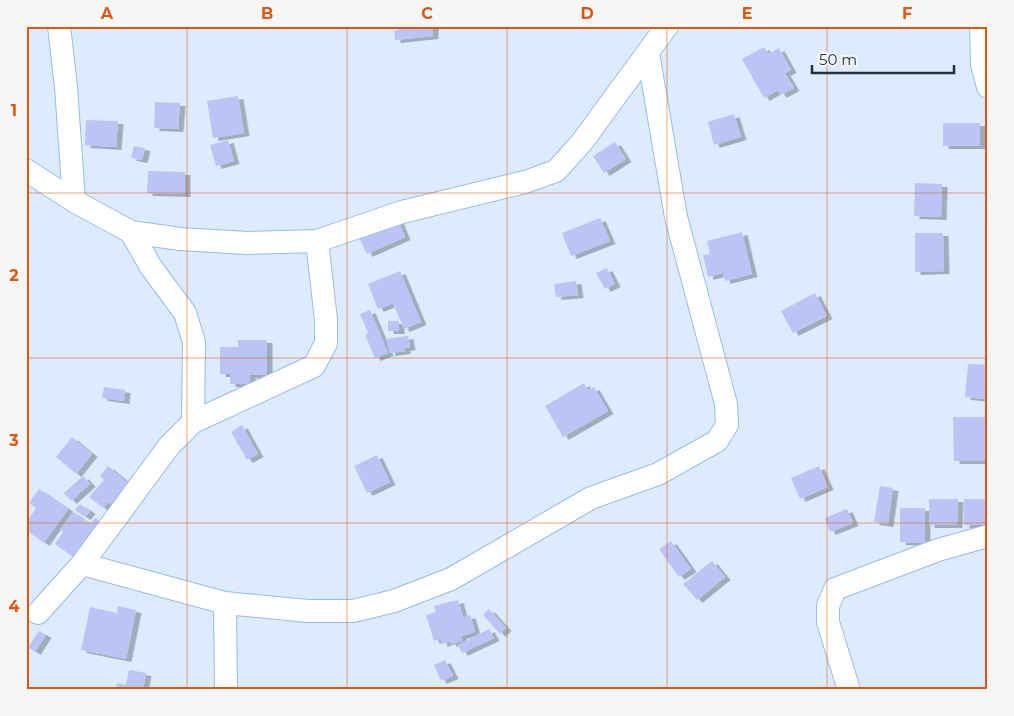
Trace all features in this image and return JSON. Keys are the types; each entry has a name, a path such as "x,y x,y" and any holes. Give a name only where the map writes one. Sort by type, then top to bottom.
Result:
{"street":[{"path":"58,26 66,87 74,201"},
{"path":"26,170 74,201 131,232 180,239 247,243 317,241 402,212 525,182 556,171 582,142 667,26"},
{"path":"981,26 982,64 988,88"},
{"path":"82,564 225,603 308,611 353,611 394,601 452,579 591,498 658,474 717,441 727,425 726,404 676,217 648,53"},
{"path":"131,232 151,267 185,313 194,342 193,422"},
{"path":"38,613 82,564 169,446 193,422 314,366 326,343 317,241"},
{"path":"849,690 828,622 828,606 835,590 938,550 988,536"},
{"path":"225,603 226,690"}],"building":[{"path":"399,26 433,26 433,36 395,40 394,31 399,30"},
{"path":"764,47 768,54 779,48 791,70 785,73 794,88 781,95 778,90 764,98 742,59"},
{"path":"238,96 244,133 213,138 207,101"},
{"path":"155,102 180,103 178,129 154,128"},
{"path":"734,114 741,137 714,145 708,122"},
{"path":"86,120 118,121 116,147 85,145"},
{"path":"943,123 980,123 980,146 943,146"},
{"path":"228,140 234,161 216,166 210,145"},
{"path":"615,142 626,159 604,173 593,156"},
{"path":"134,146 145,148 142,160 131,158"},
{"path":"148,171 185,172 185,194 147,193"},
{"path":"915,183 942,184 941,217 914,216"},
{"path":"600,218 610,241 571,256 562,233"},
{"path":"398,220 405,237 367,254 359,238"},
{"path":"742,232 752,274 725,281 723,273 708,277 703,255 710,254 707,241"},
{"path":"915,233 943,233 944,271 915,272"},
{"path":"607,268 615,284 605,289 596,273"},
{"path":"400,271 421,322 404,329 393,303 378,309 368,284"},
{"path":"576,281 578,295 556,297 554,284"},
{"path":"815,293 827,316 793,333 781,311"},
{"path":"370,310 388,353 375,358 365,335 368,333 360,314"},
{"path":"388,321 399,321 399,331 388,331"},
{"path":"408,336 410,347 405,348 405,351 390,353 386,339"},
{"path":"238,340 267,340 267,375 250,375 250,384 230,384 230,374 220,374 220,347 238,347"},
{"path":"968,364 988,365 988,399 965,397"},
{"path":"584,383 588,390 594,387 608,411 563,437 545,406"},
{"path":"104,387 125,390 124,401 102,398"},
{"path":"953,417 988,417 988,461 954,461"},
{"path":"242,425 258,454 247,460 231,432"},
{"path":"72,437 92,454 76,474 56,457"},
{"path":"377,455 390,482 367,493 354,466"},
{"path":"108,466 130,485 117,509 109,502 103,508 89,497 104,480 100,476"},
{"path":"819,466 828,487 800,499 791,478"},
{"path":"83,476 90,484 71,501 64,493"},
{"path":"880,486 893,488 888,524 874,522"},
{"path":"39,489 68,509 44,543 26,530 26,523 36,508 29,503"},
{"path":"929,499 958,499 957,525 929,525"},
{"path":"964,499 988,499 988,525 964,525"},
{"path":"80,504 90,511 85,517 75,510"},
{"path":"900,508 925,508 925,543 900,542"},
{"path":"847,509 853,523 830,532 825,518"},
{"path":"73,512 90,524 95,518 107,526 80,562 55,544 63,532 60,530"},
{"path":"671,541 691,569 679,577 659,549"},
{"path":"712,561 725,577 697,600 683,584"},
{"path":"458,600 463,617 470,615 475,632 461,636 462,641 451,644 450,641 442,644 441,639 434,641 426,615 436,612 434,606"},
{"path":"118,606 136,610 126,659 81,650 90,607 117,613"},
{"path":"489,609 506,628 500,634 483,615"},
{"path":"489,629 494,638 462,653 458,645"},
{"path":"39,631 46,635 35,652 28,647"},
{"path":"445,660 453,676 441,681 434,665"},
{"path":"129,670 146,673 143,690 116,690 117,683 126,685"}]}
